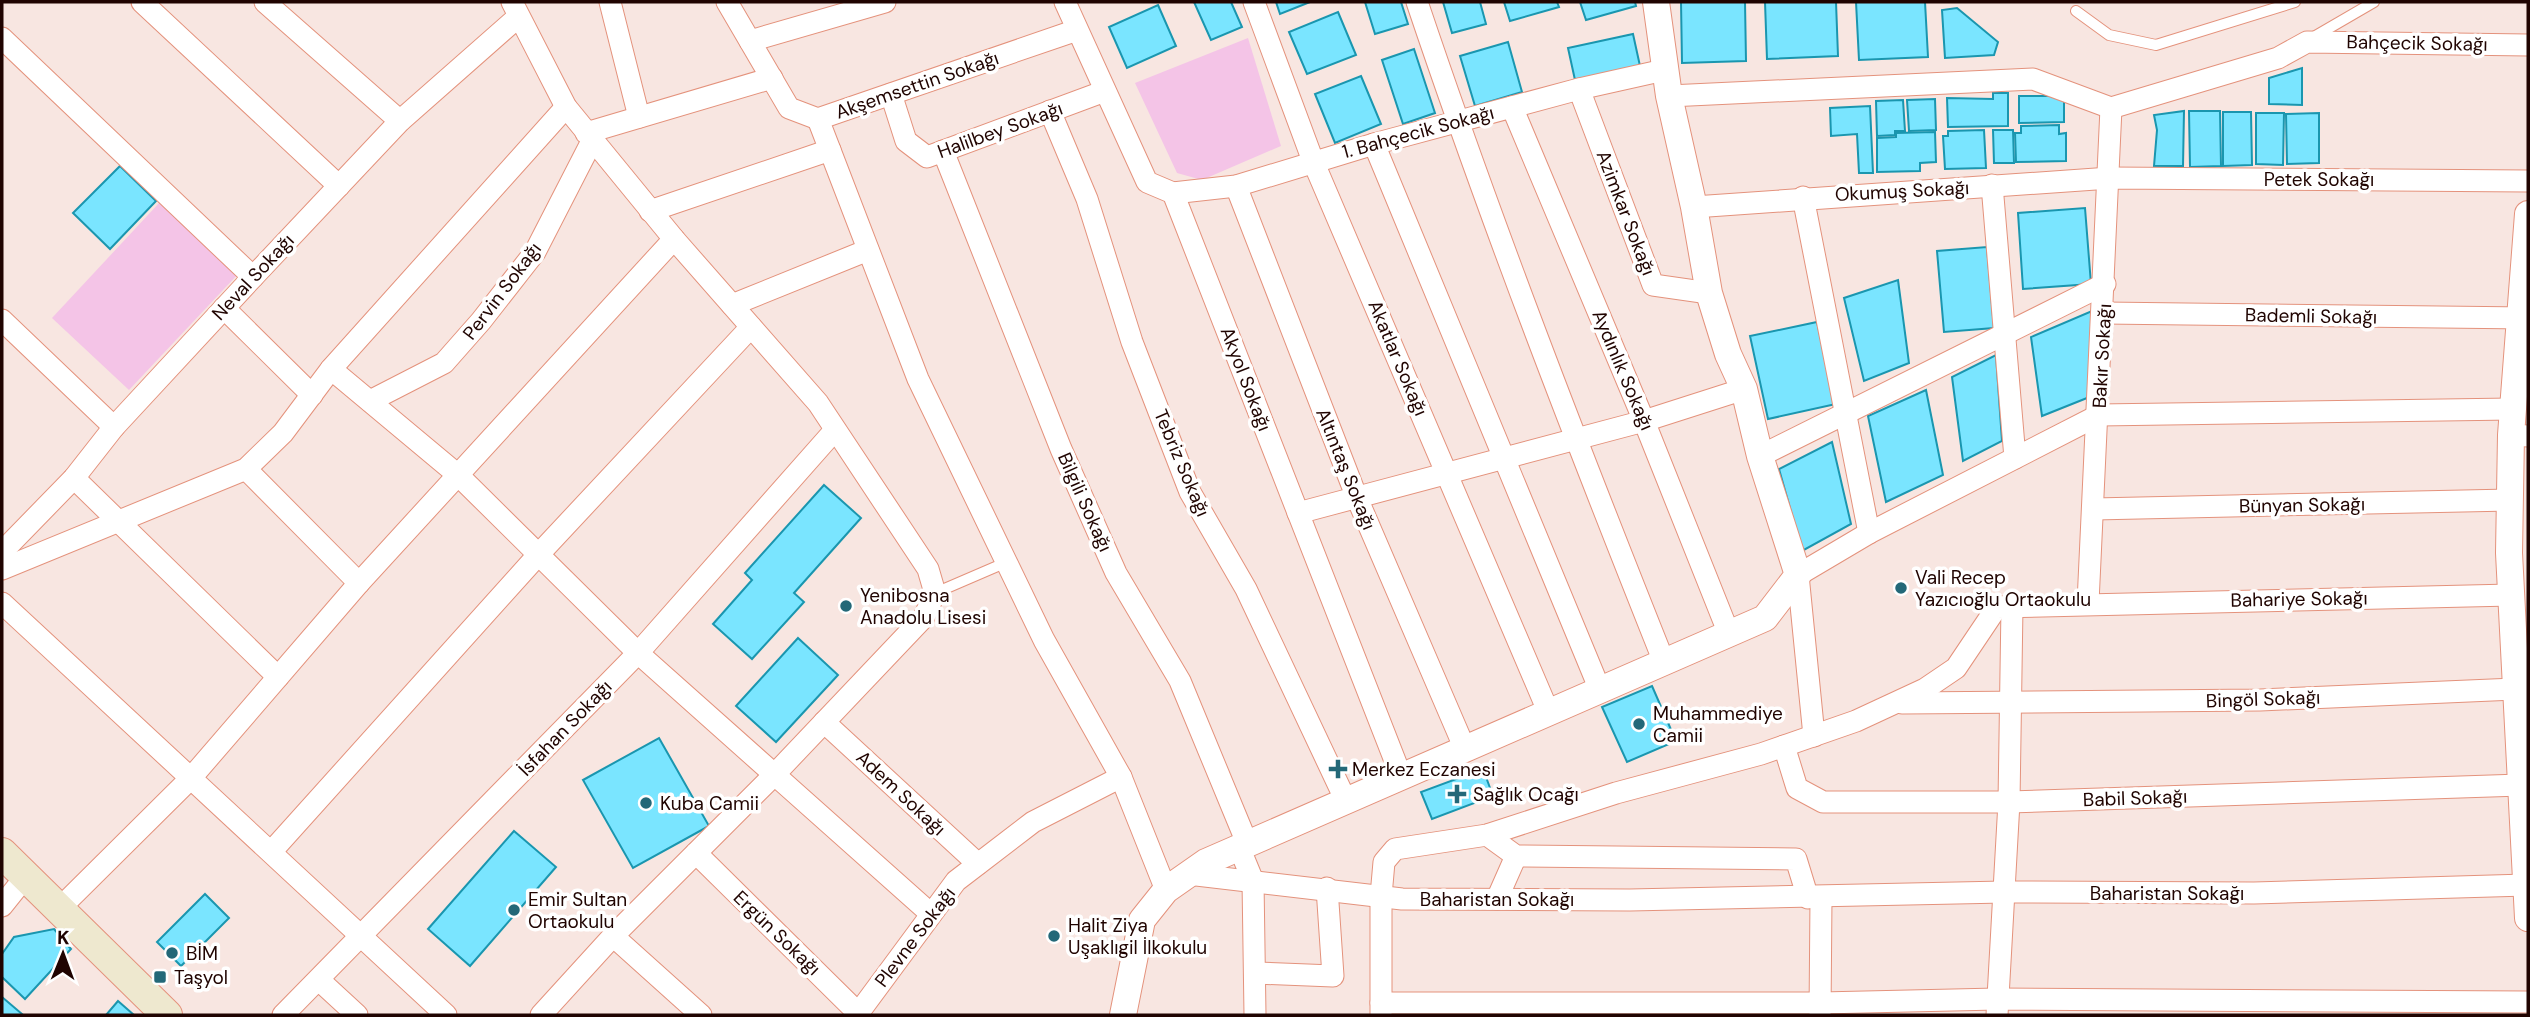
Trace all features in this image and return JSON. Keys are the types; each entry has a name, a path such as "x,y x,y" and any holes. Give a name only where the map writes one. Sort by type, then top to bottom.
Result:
{"main road":[{"path":"2,853 167,1015"}],"street":[{"path":"142,2 339,186"},
{"path":"265,2 400,121"},
{"path":"610,2 639,117"},
{"name":"Akşemsettin Sokağı","path":"727,2 789,108 818,119 1077,30"},
{"path":"750,41 885,2"},
{"path":"1065,2 1147,182 1173,193"},
{"name":"Akatlar Sokağı","path":"1254,2 1313,161 1548,711"},
{"path":"1418,2 1458,122 1575,440 1664,662"},
{"path":"1656,2 1667,83 1694,207 1709,293 1744,389 1760,456 1798,575 1814,736"},
{"path":"515,9 566,107 589,137 674,239 818,403 928,569 935,593 924,617 774,775 613,936 541,1015"},
{"name":"Neval Sokağı","path":"2,552 74,478 114,427 400,121 515,9"},
{"path":"2,38 253,277"},
{"path":"2111,108 2278,58 2307,41"},
{"name":"Bahçecik Sokağı","path":"2307,41 2528,45"},
{"path":"589,137 639,117 772,78"},
{"name":"1. Bahçecik Sokağı","path":"1173,193 1236,186 1313,161 1579,89 1667,83 2033,79 2111,108"},
{"name":"Azimkar Sokağı","path":"1579,89 1653,285 1709,293"},
{"name":"Halilbey Sokağı","path":"891,94 906,141 927,157 1105,90"},
{"path":"2,569 246,469 283,433 331,369 566,107"},
{"name":"Aydınlık Sokağı","path":"1512,107 1644,421 1729,634"},
{"name":"Bakır Sokağı","path":"2088,603 2104,313 2111,108"},
{"name":"Tebriz Sokağı","path":"1049,111 1087,199 1132,342 1190,492 1246,589 1346,801"},
{"path":"818,119 918,379 1045,640 1121,777 1166,890"},
{"name":"Pervin Sokağı","path":"370,401 444,363 481,321 535,252 589,137"},
{"path":"1374,144 1600,690"},
{"path":"650,211 830,150"},
{"name":"Bilgili Sokağı","path":"943,151 1061,449 1116,573 1180,681 1243,845 1253,881 1255,1015"},
{"name":"Okumuş Sokağı","path":"1694,207 1803,197 2110,178"},
{"name":"Petek Sokağı","path":"2110,178 2528,181"},
{"path":"1992,185 2015,458"},
{"name":"Altıntaş Sokağı","path":"1236,186 1357,498 1465,749"},
{"name":"Akyol Sokağı","path":"1173,193 1401,776"},
{"path":"1803,197 1869,533"},
{"path":"2528,214 2524,318 2510,500 2519,553 2511,594 2519,680 2528,918"},
{"path":"60,908 191,778 359,583 674,239"},
{"path":"732,304 868,250"},
{"path":"1760,456 1845,411 2105,284"},
{"path":"224,308 312,395"},
{"name":"Bademli Sokağı","path":"2104,313 2524,318"},
{"path":"2,320 114,427"},
{"path":"271,852 538,555 751,327"},
{"path":"331,369 458,475 638,653 931,914"},
{"path":"1298,513 1644,421 1744,389"},
{"path":"1123,1015 1142,920 1166,890 1206,862 1765,618 1798,575 1869,533 2099,415 2517,427"},
{"name":"İsfahan Sokağı","path":"283,1015 638,653 835,430"},
{"path":"246,469 359,583"},
{"path":"74,478 278,677"},
{"name":"Bünyan Sokağı","path":"2094,509 2510,500"},
{"name":"Bahariye Sokağı","path":"2012,606 2511,594"},
{"path":"2,603 446,1015"},
{"path":"1997,1007 2009,803 2012,606 1997,607 1956,668 1925,689 1856,722 1784,746 1616,793 1487,835 1395,849 1384,862 1381,896 1381,1009 1821,1009 2528,1002"},
{"name":"Bingöl Sokağı","path":"1894,703 2260,700 2519,680"},
{"name":"Adem Sokağı","path":"824,722 978,864"},
{"name":"Babil Sokağı","path":"1784,746 1797,788 1823,802 2009,803 2523,795"},
{"name":"Plevne Sokağı","path":"858,1014 956,881 1033,822 1121,777"},
{"path":"1487,835 1516,856 1796,859 1814,898 1821,1009"},
{"name":"Ergün Sokağı","path":"696,853 858,1014"},
{"path":"1497,899 1516,856"},
{"name":"Baharistan Sokağı","path":"1188,874 1381,896 1497,899 1814,898 2004,892 2254,893 2526,885"},
{"path":"2,906 26,876"},
{"path":"1256,974 1333,976 1327,888"},
{"path":"613,936 701,1015"},
{"path":"319,980 357,1015"}],"lane":[{"path":"2076,11 2109,35 2156,45 2295,2"},
{"path":"2307,41 2374,2"},
{"path":"935,593 1007,562"}],"shaded area":[{"path":"1248,38 1281,146 1202,180 1177,173 1135,83"},
{"path":"161,201 239,273 129,390 52,318"}],"building":[{"path":"1194,2 1231,2 1242,27 1211,40"},
{"path":"1276,2 1310,2 1280,14"},
{"path":"1365,2 1401,2 1408,24 1375,34"},
{"path":"1443,2 1480,2 1486,24 1452,33"},
{"path":"1504,2 1557,2 1559,7 1510,21"},
{"path":"1580,2 1635,2 1636,6 1586,20"},
{"path":"1681,2 1745,2 1746,61 1682,63"},
{"path":"1765,2 1836,2 1838,56 1767,59"},
{"path":"1856,2 1925,2 1928,57 1859,60"},
{"path":"1158,5 1176,46 1127,68 1109,27"},
{"path":"1957,8 1998,42 1994,55 1945,58 1942,10"},
{"path":"1338,12 1356,55 1307,74 1289,32"},
{"path":"1633,34 1640,66 1575,80 1568,48"},
{"path":"1508,42 1522,92 1475,106 1460,56"},
{"path":"1414,49 1435,113 1403,124 1382,60"},
{"path":"2302,68 2302,105 2269,104 2269,78"},
{"path":"1361,76 1381,124 1335,143 1315,94"},
{"path":"1993,93 2008,93 2008,126 1948,127 1947,98 1993,99"},
{"path":"2019,96 2064,96 2064,122 2019,123"},
{"path":"1935,99 1936,130 1909,131 1907,100"},
{"path":"1903,100 1905,131 1895,131 1895,135 1877,136 1876,101"},
{"path":"1870,106 1873,173 1859,173 1857,134 1831,136 1830,108"},
{"path":"2184,111 2183,166 2154,166 2157,130 2154,115"},
{"path":"2189,111 2220,111 2221,166 2190,167"},
{"path":"2223,112 2251,112 2252,165 2223,166"},
{"path":"2256,113 2284,113 2283,165 2256,164"},
{"path":"2319,113 2319,163 2287,164 2286,114"},
{"path":"2059,125 2059,134 2066,133 2066,161 2016,162 2015,133 2021,133 2021,126"},
{"path":"1984,130 1986,168 1945,169 1943,136 1948,136 1948,131"},
{"path":"1993,130 2013,130 2014,163 1994,163"},
{"path":"1935,132 1936,162 1920,163 1920,171 1877,172 1877,138 1896,137 1896,133"},
{"path":"120,166 156,201 110,249 73,213"},
{"path":"2085,208 2091,284 2023,289 2018,213"},
{"path":"1987,247 1994,328 1944,332 1937,251"},
{"path":"1898,280 1909,363 1864,381 1844,298"},
{"path":"2092,311 2092,396 2042,416 2031,337"},
{"path":"1817,322 1836,404 1768,419 1750,336"},
{"path":"1996,355 2002,441 1963,461 1952,377"},
{"path":"1926,390 1943,475 1886,502 1868,416"},
{"path":"1832,442 1851,524 1802,551 1779,469"},
{"path":"824,485 861,518 794,593 804,602 752,659 713,624 752,580 745,573"},
{"path":"798,638 838,675 776,742 736,706"},
{"name":"Muhammediye Camii","path":"1652,686 1676,741 1627,762 1602,707"},
{"name":"Kuba Camii","path":"659,738 709,826 633,868 583,780"},
{"name":"Sağlık Ocağı","path":"1483,769 1493,796 1432,819 1421,792"},
{"path":"514,831 556,867 470,966 428,929"},
{"path":"205,894 229,918 181,966 157,942"},
{"path":"54,929 71,949 25,999 2,977 2,954 14,937"},
{"path":"2,997 22,1014 2,1015"},
{"path":"118,1001 134,1015 106,1015"}],"place":[{"name":"Vali Recep Yazıcıoğlu Ortaokulu","path":"1901,588"},
{"name":"Yenibosna Anadolu Lisesi","path":"846,606"},
{"name":"Muhammediye Camii","path":"1639,724"},
{"name":"Merkez Eczanesi","path":"1338,769"},
{"name":"Sağlık Ocağı","path":"1457,794"},
{"name":"Kuba Camii","path":"646,803"},
{"name":"Emir Sultan Ortaokulu","path":"514,910"},
{"name":"Halit Ziya Uşaklıgil İlkokulu","path":"1054,936"},
{"name":"BİM","path":"172,953"},
{"name":"Taşyol","path":"160,977"}]}
